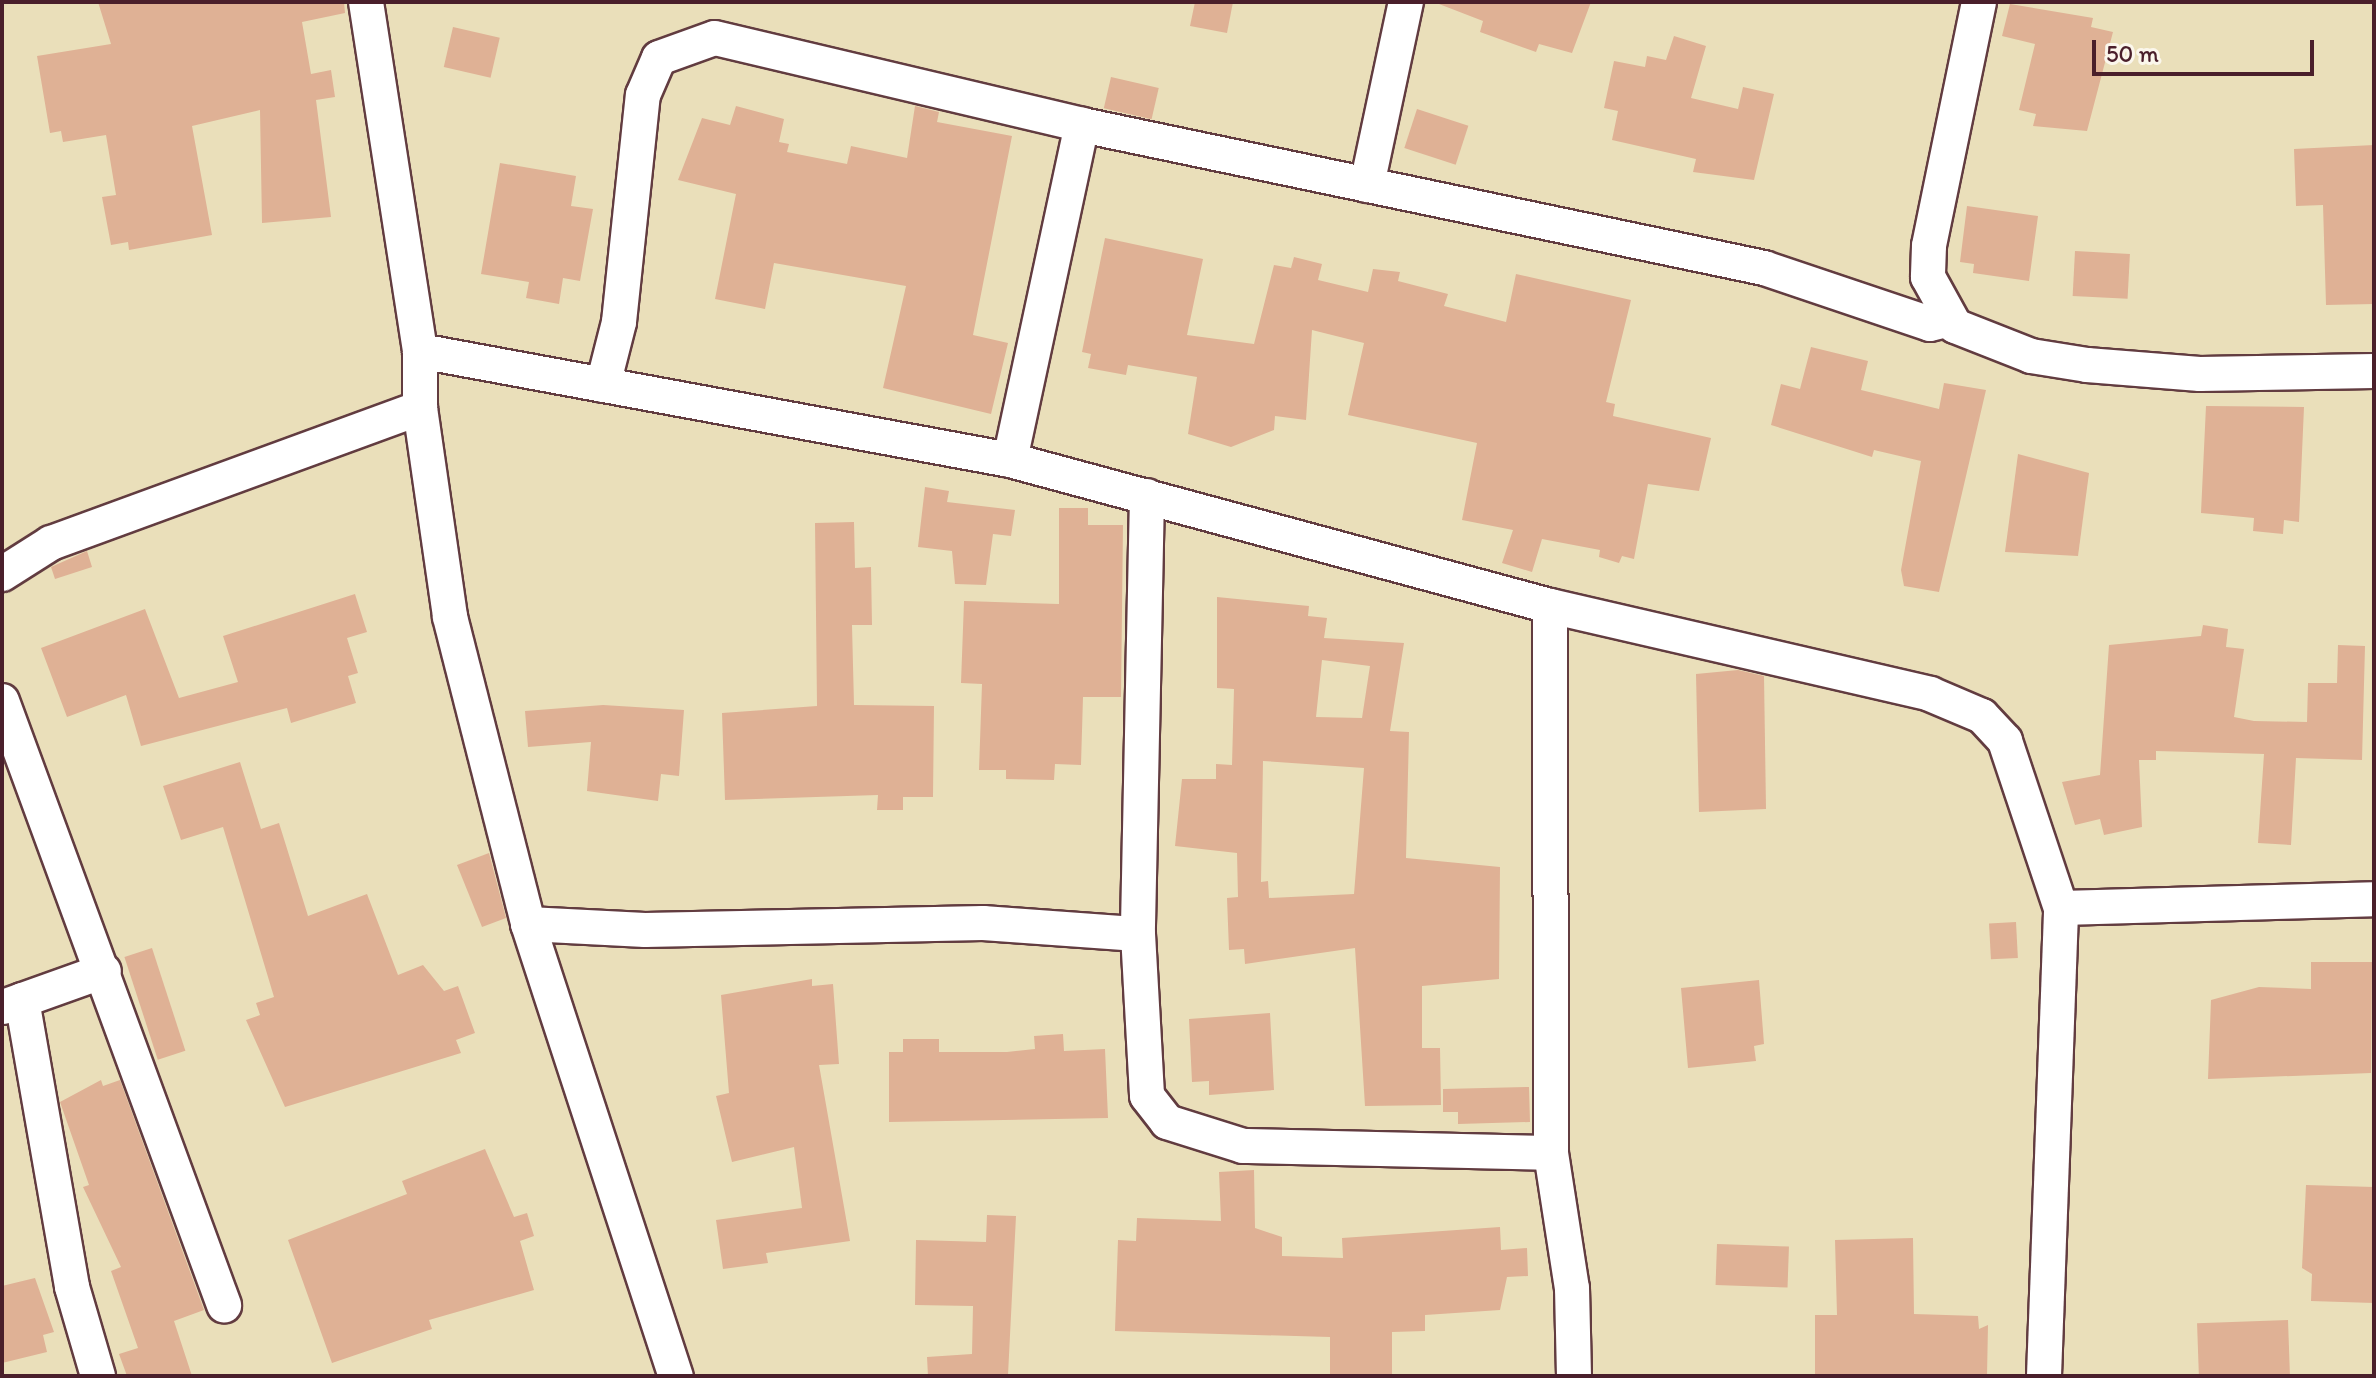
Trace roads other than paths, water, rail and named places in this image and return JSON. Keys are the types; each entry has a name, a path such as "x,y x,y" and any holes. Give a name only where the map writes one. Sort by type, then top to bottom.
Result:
{"street":[{"path":"366,2 420,351 420,408 450,617 528,924 676,1376"},
{"path":"1367,185 1406,2"},
{"path":"1979,2 1929,246 1928,277 1950,319 1981,341 2087,365 2200,374 2374,371"},
{"path":"603,385 619,322 643,95 659,58 671,50 715,38 763,46 1082,125 1764,268 1930,324 1950,319"},
{"path":"1010,460 1082,125"},
{"path":"420,351 1010,460 1550,606 1930,694 1982,716 2005,741 2022,777 2061,908 2044,1376"},
{"path":"2,574 51,543 420,408"},
{"path":"1147,496 1138,934 1147,1096 1167,1122 1202,1137 1283,1151 1551,1153"},
{"path":"1550,606 1551,1153 1572,1288 1574,1376"},
{"path":"2,701 104,971 224,1305"},
{"path":"2061,908 2374,899"},
{"path":"528,924 645,930 983,923 1138,934"},
{"path":"98,1376 72,1287 12,1004 104,971"}]}
